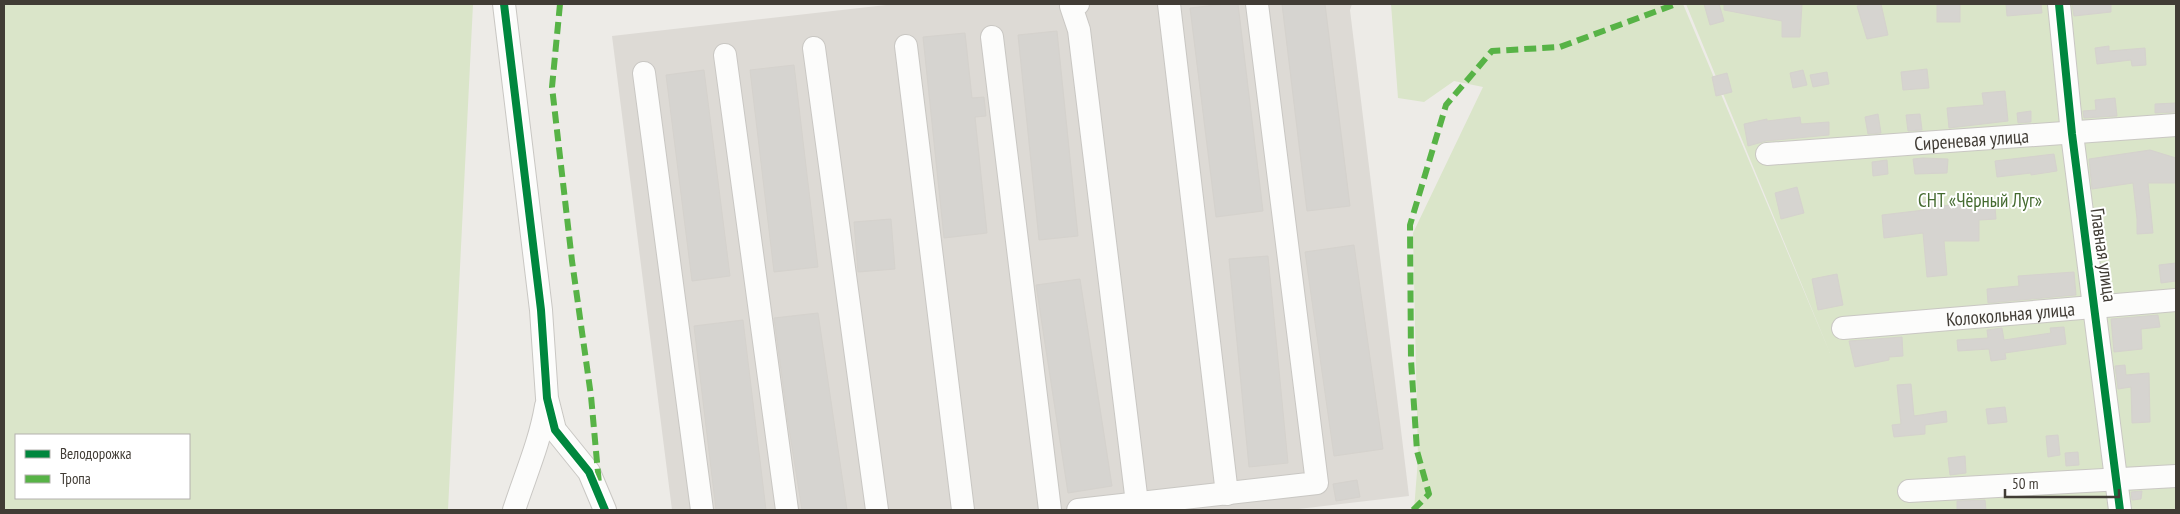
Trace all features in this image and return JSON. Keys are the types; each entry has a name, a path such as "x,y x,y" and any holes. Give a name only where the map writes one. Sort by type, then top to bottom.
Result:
{"street":[{"path":"504,4 541,310 547,398 555,430 589,472 605,510"},
{"path":"1078,4 1071,6 1079,30 1137,503"},
{"path":"1168,4 1227,494"},
{"path":"1078,510 1317,483 1257,4"},
{"name":"Главная улица","path":"2059,4 2072,134 2118,479 2120,510"},
{"path":"992,37 1050,510"},
{"path":"906,46 963,510"},
{"path":"814,48 877,510"},
{"path":"725,55 787,510"},
{"path":"644,73 702,510"},
{"name":"Сиреневая улица","path":"1767,154 2176,126"},
{"name":"Колокольная улица","path":"1842,328 2176,300"},
{"path":"514,510 527,468 542,431 547,398"},
{"path":"1909,492 2176,476"}],"shaded area":[{"path":"895,4 1352,4 1350,10 1409,496 1290,510 672,510 612,36"}],"green space":[{"path":"4,4 473,4 448,510 4,510"},
{"name":"СНТ «Чёрный Луг»","path":"1391,4 1683,4 1830,353 1686,4 2176,4 2176,510 1414,510 1418,459 1413,233 1483,87 1454,81 1424,102 1398,98"}],"building":[{"path":"1238,4 1263,211 1216,217 1190,8"},
{"path":"1282,4 1325,4 1350,206 1307,211"},
{"path":"1704,4 1719,4 1724,21 1710,25"},
{"path":"1724,4 1802,4 1800,37 1782,37 1782,21 1724,10"},
{"path":"1881,4 1888,35 1867,39 1857,6"},
{"path":"1937,4 1960,4 1960,22 1937,22"},
{"path":"2006,4 2041,4 2042,13 2007,16"},
{"path":"2072,4 2111,4 2111,12 2074,16"},
{"path":"1057,31 1078,236 1039,240 1018,35"},
{"path":"965,33 972,98 984,97 986,116 975,117 987,233 944,238 923,37"},
{"path":"2109,46 2109,51 2145,48 2146,65 2132,66 2131,60 2097,64 2095,48"},
{"path":"794,65 818,267 774,272 750,70"},
{"path":"1927,69 1929,88 1903,90 1901,72"},
{"path":"704,70 730,276 692,281 666,75"},
{"path":"1803,70 1807,85 1793,88 1790,73"},
{"path":"1827,72 1829,84 1813,87 1810,75"},
{"path":"1727,73 1732,92 1716,96 1712,77"},
{"path":"2005,91 2008,121 1949,128 1947,108 1984,105 1982,93"},
{"path":"2115,98 2117,116 2084,118 2083,111 2096,110 2095,100"},
{"path":"2176,103 2176,112 2155,113 2155,104"},
{"path":"2031,111 2031,122 2018,123 2017,113"},
{"path":"1878,114 1881,133 1868,134 1865,117"},
{"path":"1920,114 1922,130 1908,131 1906,115"},
{"path":"1800,117 1801,124 1829,122 1829,135 1766,141 1748,146 1744,124 1767,119 1767,121"},
{"path":"2150,150 2176,158 2176,183 2148,183 2153,233 2137,234 2133,183 2092,189 2089,159"},
{"path":"2054,154 2057,171 1997,177 1995,161"},
{"path":"1913,159 1948,159 1947,173 1915,174"},
{"path":"1887,160 1888,174 1873,176 1872,162"},
{"path":"1797,187 1804,213 1781,219 1775,193"},
{"path":"1941,200 1942,206 1972,203 1972,209 1995,207 1996,219 1979,220 1979,241 1944,241 1947,275 1927,277 1923,233 1884,238 1882,215 1924,210 1923,202"},
{"path":"891,219 895,269 858,272 854,222"},
{"path":"1354,245 1383,449 1334,456 1305,252"},
{"path":"1268,256 1288,463 1249,467 1229,259"},
{"path":"2176,263 2176,281 2161,283 2159,265"},
{"path":"2074,272 2076,295 1988,303 1987,289 2019,286 2018,276"},
{"path":"1837,274 1843,305 1818,310 1812,279"},
{"path":"1080,279 1112,486 1068,493 1036,285"},
{"path":"818,313 847,510 802,510 788,422 774,318"},
{"path":"2158,315 2160,327 2141,329 2142,349 2114,352 2111,319"},
{"path":"743,320 766,510 716,510 694,326"},
{"path":"2064,327 2066,344 2005,353 2006,359 1991,361 1989,349 1958,351 1957,340 1988,338 1987,330 2002,328 2004,340 2051,333 2050,328"},
{"path":"1902,337 1903,356 1889,357 1889,360 1855,367 1849,341"},
{"path":"2125,365 2126,375 2149,373 2150,422 2132,423 2131,387 2118,389 2115,366"},
{"path":"1911,384 1914,416 1946,411 1947,422 1925,425 1925,434 1894,437 1892,425 1901,424 1897,385"},
{"path":"2005,407 2007,422 1988,424 1986,409"},
{"path":"2058,435 2060,455 2048,457 2046,436"},
{"path":"2078,452 2079,465 2066,466 2065,453"},
{"path":"1965,456 1966,473 1950,475 1948,458"},
{"path":"1357,480 1360,497 1336,501 1333,484"},
{"path":"2142,491 2141,499 2132,500 2131,492"},
{"path":"1985,500 1986,510 1957,510 1957,501"}],"marked path":[{"path":"560,4 552,87 572,261 591,396 599,484"},
{"path":"1413,510 1429,494 1417,451 1411,360 1410,225 1446,105 1492,51 1560,47 1676,4"}],"cycle path":[{"path":"504,4 541,310 547,398 555,430 589,472 605,510"},
{"path":"2059,4 2072,134 2120,510"}]}
